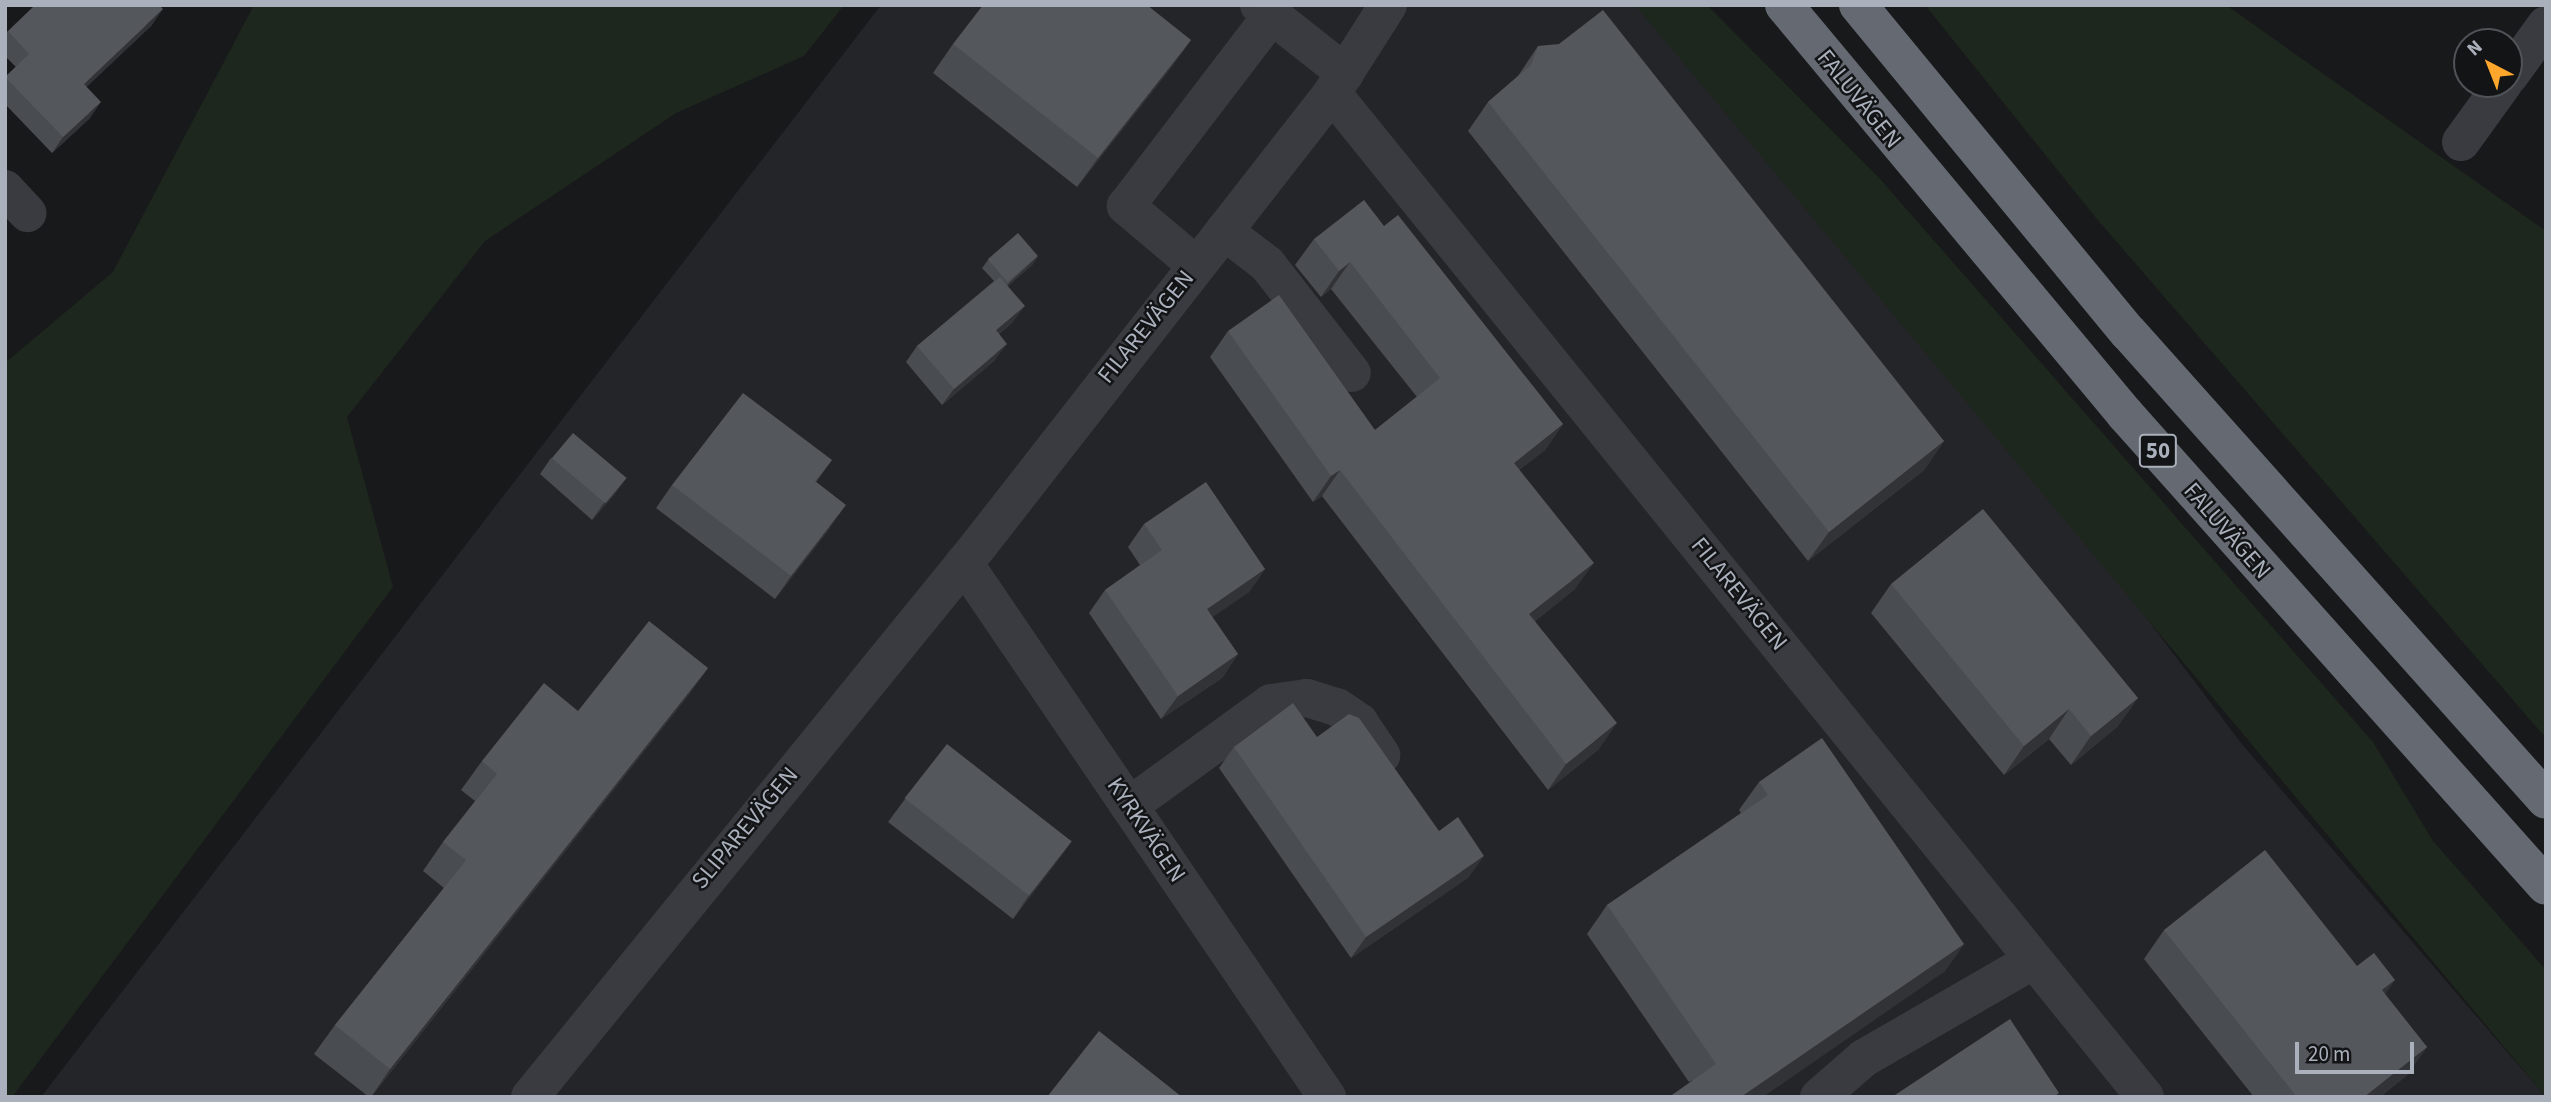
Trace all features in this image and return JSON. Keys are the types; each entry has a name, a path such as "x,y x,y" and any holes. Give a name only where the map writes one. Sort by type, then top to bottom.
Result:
{"highway":[{"name":"FALUVÄGEN","path":"1784,5 2125,414 2546,886"},
{"name":"50","path":"1858,5 2128,332 2546,800"}],"street":[{"name":"FILAREVÄGEN","path":"964,563 1338,83 1383,8"},
{"path":"1196,265 1126,206 1266,10 1338,83"},
{"path":"2523,57 2546,25"},
{"name":"FILAREVÄGEN","path":"1338,83 2145,1097"},
{"path":"2461,142 2493,98"},
{"path":"1224,231 1266,264 1352,373"},
{"name":"KYRKVÄGEN","path":"964,563 1327,1097"},
{"name":"SLIPAREVÄGEN","path":"530,1097 964,563"},
{"path":"1129,806 1247,717 1271,703 1307,698 1359,722 1405,789"},
{"path":"1819,1097 1864,1058 2034,960"}],"shaded area":[{"path":"254,5 844,5 804,56 676,113 485,241 347,417 393,587 12,1097 5,1097 5,363 113,272"},
{"path":"881,5 1683,5 2241,743 2546,1097 41,1097"},
{"path":"1635,5 1707,5 1880,179 2373,742 2433,841 2546,970 2546,1097"},
{"path":"1925,5 2226,5 2546,231 2546,738 2096,218"}],"building":[{"path":"35,5 159,5 163,9 84,84 101,102 63,137 5,77 29,54 8,31"},
{"path":"983,5 1147,5 1191,40 1098,158 953,44"},
{"path":"1603,10 1944,441 1829,532 1488,102 1531,65 1538,46 1559,44"},
{"path":"1364,200 1384,226 1398,215 1563,424 1514,463 1594,563 1529,614 1617,723 1566,764 1340,470 1331,476 1228,331 1279,295 1375,430 1440,378 1350,262 1339,271 1314,239"},
{"path":"1018,233 1038,256 1007,282 988,259"},
{"path":"1000,277 1025,306 996,330 1007,344 954,389 917,346"},
{"path":"743,393 832,460 815,481 846,505 791,576 672,485"},
{"path":"573,433 627,478 605,503 552,458"},
{"path":"1206,482 1265,569 1207,609 1238,654 1178,696 1105,590 1162,550 1144,524"},
{"path":"1983,509 2138,698 2091,736 2069,709 2024,746 1891,584"},
{"path":"649,621 708,668 390,1069 335,1025 466,860 443,842 497,774 482,761 544,683 578,711"},
{"path":"1293,703 1317,737 1349,714 1359,718 1439,831 1458,817 1484,856 1366,937 1234,747"},
{"path":"1822,738 1964,944 1741,1097 1669,1097 1716,1064 1607,905 1768,795 1759,782"},
{"path":"947,744 1072,841 1029,896 905,798"},
{"path":"2265,850 2357,966 2374,953 2395,980 2382,990 2427,1047 2364,1097 2297,1097 2164,930"},
{"path":"2010,1019 2059,1093 2054,1097 1892,1097"},
{"path":"1099,1031 1182,1097 1047,1097"}]}
